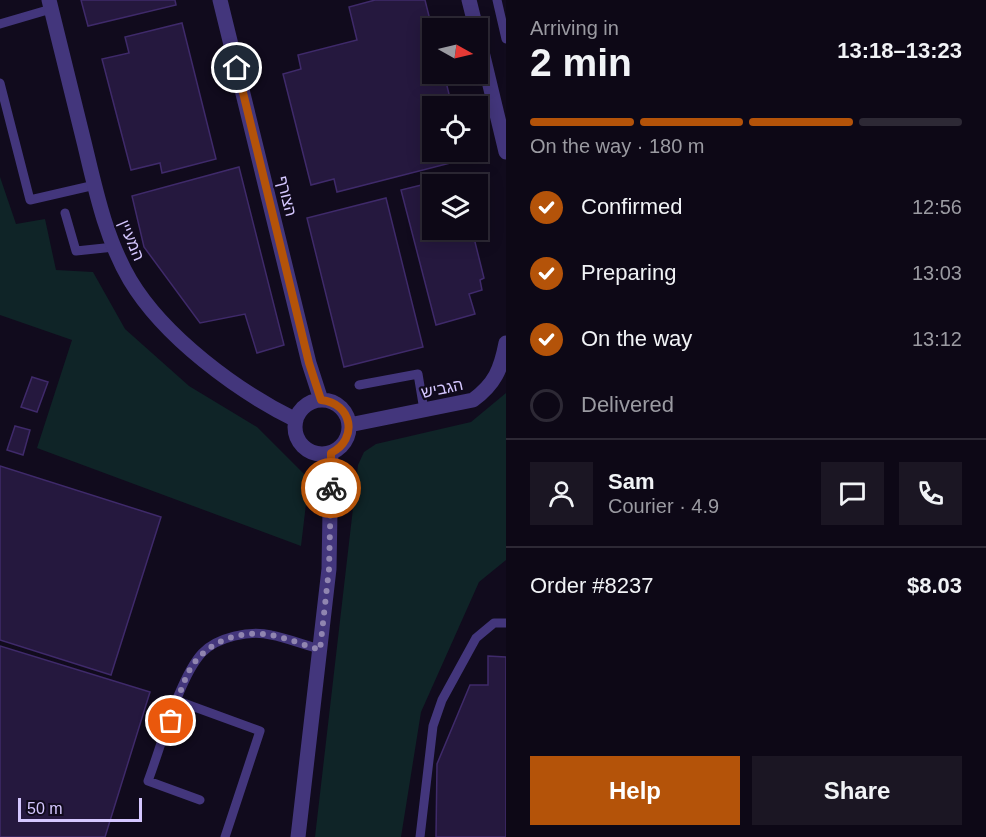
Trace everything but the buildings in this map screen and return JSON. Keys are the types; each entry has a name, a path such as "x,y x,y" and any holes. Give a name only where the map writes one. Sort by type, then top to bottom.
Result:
{"street":[{"name":"הצורף","path":"220,0 309,363 321,400"},
{"path":"470,0 474,18"},
{"name":"המעיין","path":"50,5 95,185 114,247 129,279 148,307 204,360 274,409 296,420"},
{"path":"488,76 506,152"},
{"name":"הגביש","path":"350,425 473,400 489,388 501,370 506,343"},
{"path":"321,400 329,401 343,410 350,425 345,442 331,453 315,454 300,444 295,428 296,420 305,406 321,400"},
{"path":"298,837 329,569 331,453"}],"lane":[{"path":"496,0 506,39"},
{"path":"0,24 50,5"},
{"path":"0,83 30,200 95,185"},
{"path":"65,213 76,251 114,247"},
{"path":"359,385 418,374 424,410"},
{"path":"420,837 433,726 442,700 477,638 494,623 506,623"},
{"path":"200,800 148,781 189,671 203,652 223,640 244,634 270,634 320,650"},
{"path":"178,701 260,731 225,837"}],"green space":[{"path":"0,177 16,224 45,219 56,270 93,272 125,329 189,386 257,427 305,475 306,504 301,546 37,448 72,340 0,315"},
{"path":"506,393 506,560 479,582 421,712 401,837 315,837 358,465 364,452 376,444 471,422"}],"way so far":[{"path":"171,721 189,671 203,652 223,640 244,634 270,634 320,650 329,569 331,488"}],"route":[{"path":"237,68 309,363 321,400 337,404 343,410 350,425 345,442 331,453 331,488"}]}
